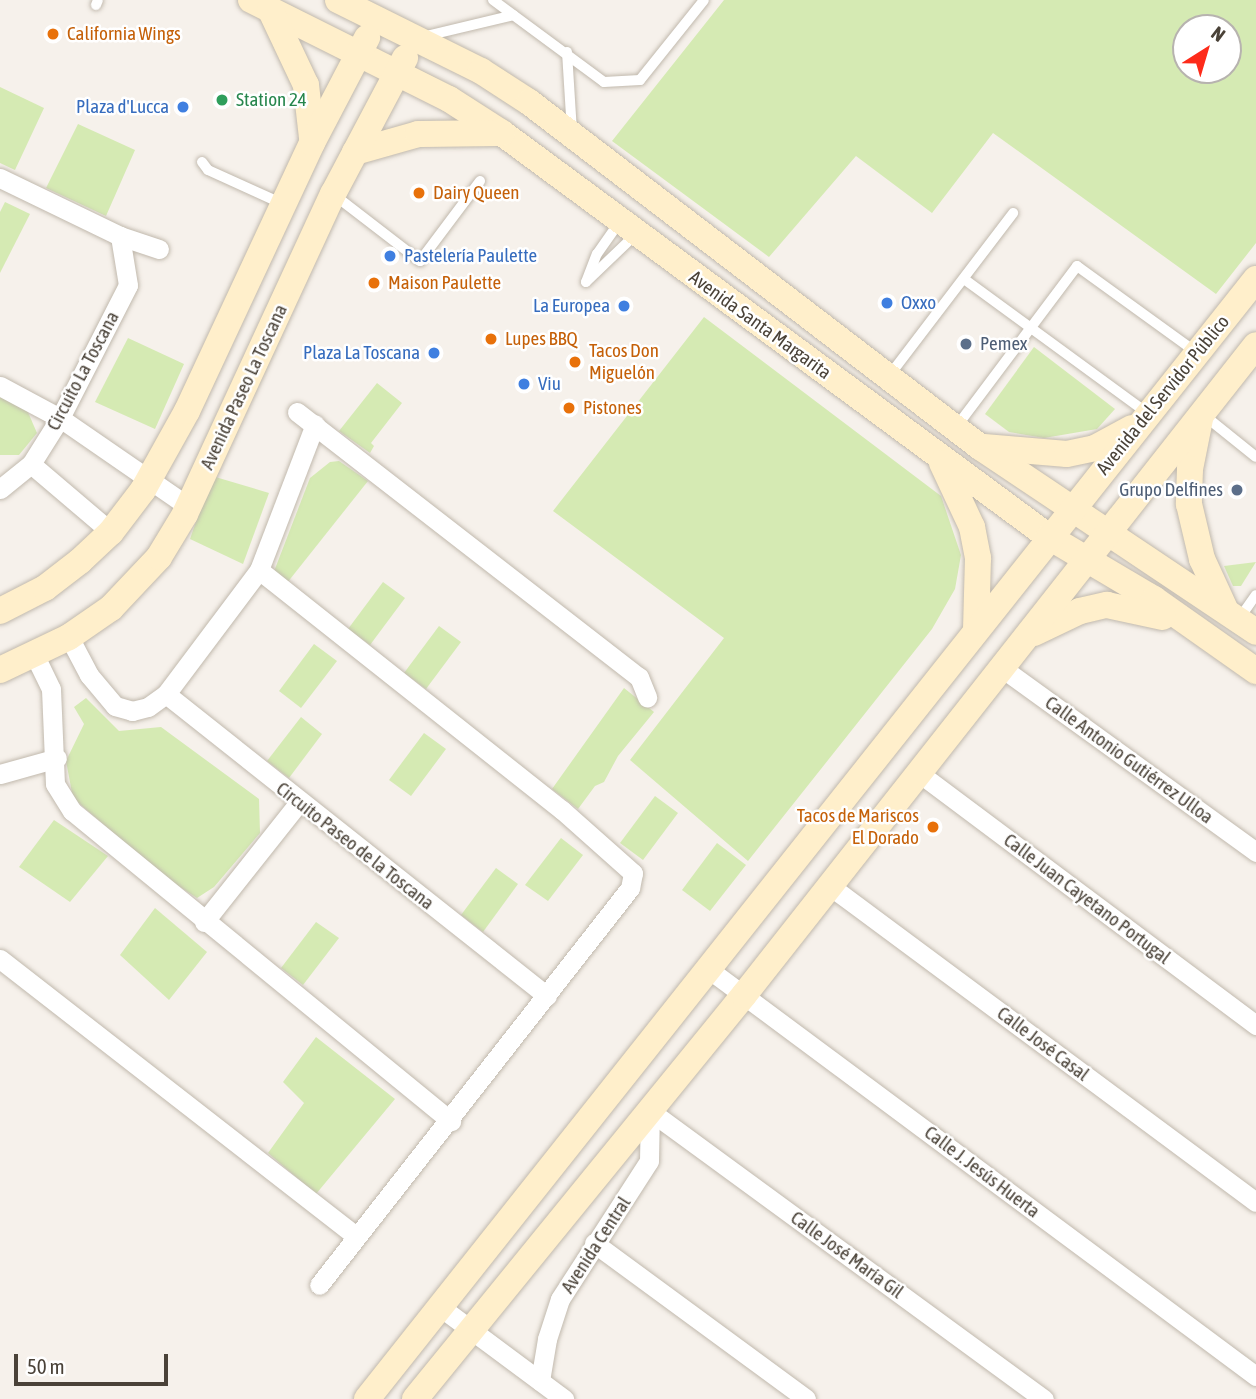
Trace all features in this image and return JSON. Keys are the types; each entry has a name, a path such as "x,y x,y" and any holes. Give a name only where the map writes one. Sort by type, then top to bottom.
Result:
{"main road":[{"name":"Avenida Santa Margarita","path":"338,0 481,71 573,135 980,447 1070,511 1240,620"},
{"name":"Avenida Santa Margarita","path":"260,5 398,72 502,134 1049,537 1198,629 1256,671"},
{"path":"260,5 306,85 312,143"},
{"name":"Avenida Paseo La Toscana","path":"0,611 45,588 111,532 155,470 334,98 377,20"},
{"name":"Avenida Paseo La Toscana","path":"0,670 69,636 136,585 189,507 333,194 415,39"},
{"path":"334,98 357,102 371,119"},
{"path":"355,152 418,134 502,134"},
{"name":"Avenida del Servidor Público","path":"367,1399 1256,279"},
{"path":"415,1399 744,995 1256,345"},
{"path":"1202,413 1190,469 1189,503 1202,559 1240,620"},
{"path":"980,447 1067,454 1095,448 1146,418"},
{"path":"940,458 972,527 978,558 976,630"},
{"path":"155,470 201,479"},
{"path":"1026,637 1080,611 1107,605 1136,608 1198,629"}],"street":[{"path":"0,178 120,236 159,249"},
{"name":"Circuito La Toscana","path":"0,489 31,464 60,418 128,285 120,236"},
{"path":"0,386 155,470 189,507"},
{"path":"297,412 639,677 647,697"},
{"path":"69,636 89,675 115,706 132,711 148,707 166,694 260,569 315,424"},
{"path":"31,464 111,532"},
{"path":"260,569 624,861 633,873 631,888 451,1121 319,1285"},
{"path":"34,654 51,689 57,758 55,784 72,811 204,922 451,1121"},
{"name":"Calle Antonio Gutiérrez Ulloa","path":"1002,668 1256,852"},
{"name":"Circuito Paseo de la Toscana","path":"166,694 547,996"},
{"path":"0,774 57,758"},
{"name":"Calle Juan Cayetano Portugal","path":"919,773 1256,1025"},
{"path":"204,922 299,802"},
{"name":"Calle José Casal","path":"830,886 1256,1202"},
{"path":"0,959 356,1236"},
{"name":"Calle J. Jesús Huerta","path":"707,968 1256,1376"},
{"name":"Avenida Central","path":"540,1381 547,1339 561,1299 594,1243 649,1161 650,1111"},
{"name":"Calle José María Gil","path":"650,1111 1044,1399"},
{"path":"594,1243 806,1399"},
{"path":"439,1306 564,1399"}],"lane":[{"path":"493,0 567,52 604,82 640,80 705,0"},
{"path":"415,39 514,15"},
{"path":"567,52 573,135"},
{"path":"202,162 208,170 283,204"},
{"path":"333,194 420,261 480,181"},
{"path":"888,377 1013,213"},
{"path":"628,228 586,282 597,254 628,228"},
{"path":"955,428 1077,266 1197,354"},
{"path":"964,279 1146,418"},
{"path":"1202,413 1256,457"},
{"path":"1240,620 1256,595"}],"green space":[{"path":"724,0 1256,0 1256,243 1216,294 993,133 932,213 856,156 769,257 612,141"},
{"path":"0,87 44,108 15,170 0,163"},
{"path":"78,124 135,150 106,216 46,188"},
{"path":"5,202 30,214 0,273 0,212"},
{"path":"704,317 941,496 961,555 955,589 932,629 748,861 630,760 724,638 553,511"},
{"path":"128,338 184,364 155,429 95,402"},
{"path":"1034,347 1115,409 1097,429 1044,438 1009,432 985,414"},
{"path":"377,383 402,403 371,443 374,446 370,453 339,431"},
{"path":"0,393 27,410 37,433 19,455 0,455"},
{"path":"339,461 368,481 287,583 273,574 310,478 330,462"},
{"path":"212,476 269,493 243,564 190,539"},
{"path":"1256,562 1241,586 1233,586 1224,566"},
{"path":"383,582 405,598 370,645 348,629"},
{"path":"439,626 461,642 426,689 404,673"},
{"path":"314,644 337,661 301,708 279,691"},
{"path":"624,688 654,712 618,756 604,782 595,786 578,809 552,789"},
{"path":"86,698 119,731 161,727 259,799 260,833 214,887 197,898 163,876 73,798 66,761 84,724 74,707"},
{"path":"301,717 322,734 289,778 267,761"},
{"path":"424,733 446,749 411,796 389,780"},
{"path":"655,796 678,813 643,860 620,843"},
{"path":"54,820 108,856 70,902 19,867"},
{"path":"561,838 583,855 548,901 525,885"},
{"path":"717,843 746,865 710,911 682,890"},
{"path":"496,868 518,884 483,932 461,915"},
{"path":"155,908 207,952 169,1000 120,955"},
{"path":"316,922 339,938 303,985 281,968"},
{"path":"316,1037 395,1099 316,1194 268,1153 304,1103 283,1082"}],"place":[{"name":"California Wings","path":"53,34"},
{"name":"Station 24","path":"222,100"},
{"name":"Plaza d'Lucca","path":"183,107"},
{"name":"Dairy Queen","path":"419,193"},
{"name":"Pastelería Paulette","path":"390,256"},
{"name":"Maison Paulette","path":"374,283"},
{"name":"Oxxo","path":"887,303"},
{"name":"La Europea","path":"624,306"},
{"name":"Lupes BBQ","path":"491,339"},
{"name":"Pemex","path":"966,344"},
{"name":"Plaza La Toscana","path":"434,353"},
{"name":"Tacos Don Miguelón","path":"575,362"},
{"name":"Viu","path":"524,384"},
{"name":"Pistones","path":"569,408"},
{"name":"Grupo Delfines","path":"1237,490"},
{"name":"Tacos de Mariscos El Dorado","path":"933,827"}]}
